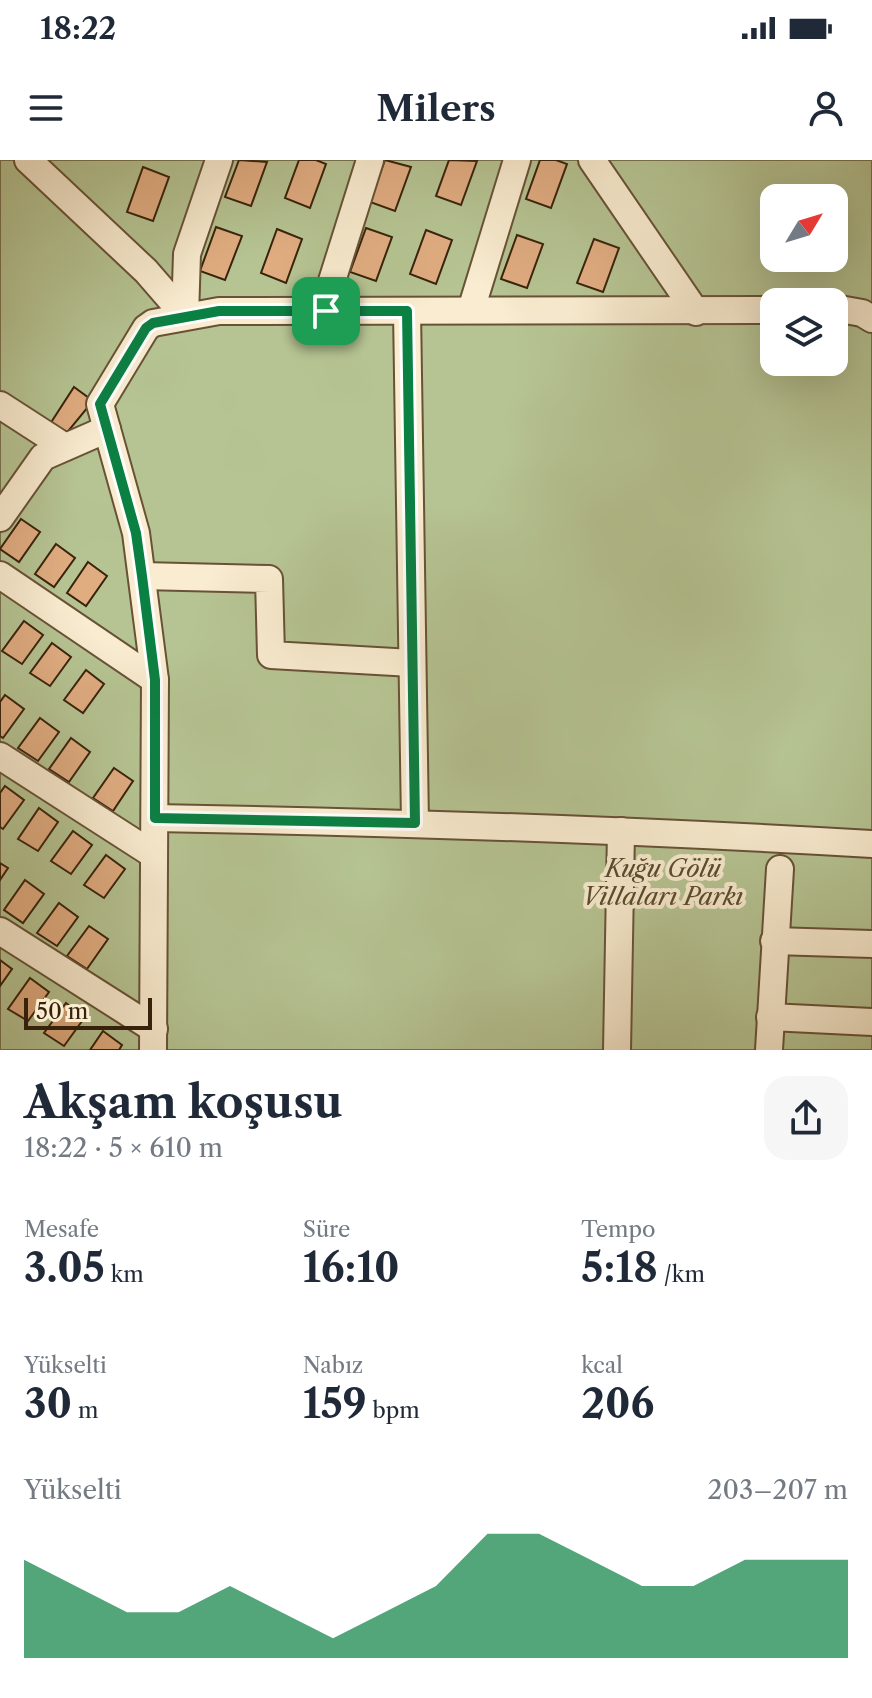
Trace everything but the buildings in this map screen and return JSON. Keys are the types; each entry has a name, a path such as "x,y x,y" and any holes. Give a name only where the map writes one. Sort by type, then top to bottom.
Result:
{"street":[{"path":"28,160 146,271 185,316"},
{"path":"185,316 187,254 219,160"},
{"path":"326,311 332,281 370,160"},
{"path":"471,310 517,160"},
{"path":"592,160 696,312"},
{"path":"154,1039 155,680 136,533 100,404 146,328 153,323 219,311 760,310"},
{"path":"848,310 872,319"},
{"path":"407,311 415,823"},
{"path":"0,405 65,447"},
{"path":"0,518 43,457 107,429"},
{"path":"0,575 155,680"},
{"path":"142,576 269,579 271,655 412,663"},
{"path":"0,756 154,855"},
{"path":"155,818 415,823 872,844"},
{"path":"617,1050 621,831"},
{"path":"769,1050 780,869"},
{"path":"0,931 154,1039"},
{"path":"774,941 872,944"},
{"path":"770,1017 872,1022"}],"green space":[{"name":"Kuğu Gölü Villaları Parkı","path":"0,160 872,160 872,1050 0,1050"}],"route":[{"path":"219,311 326,311 407,311 415,823 155,818 155,680 142,576 136,533 100,404 146,328 153,323 219,311"}]}
